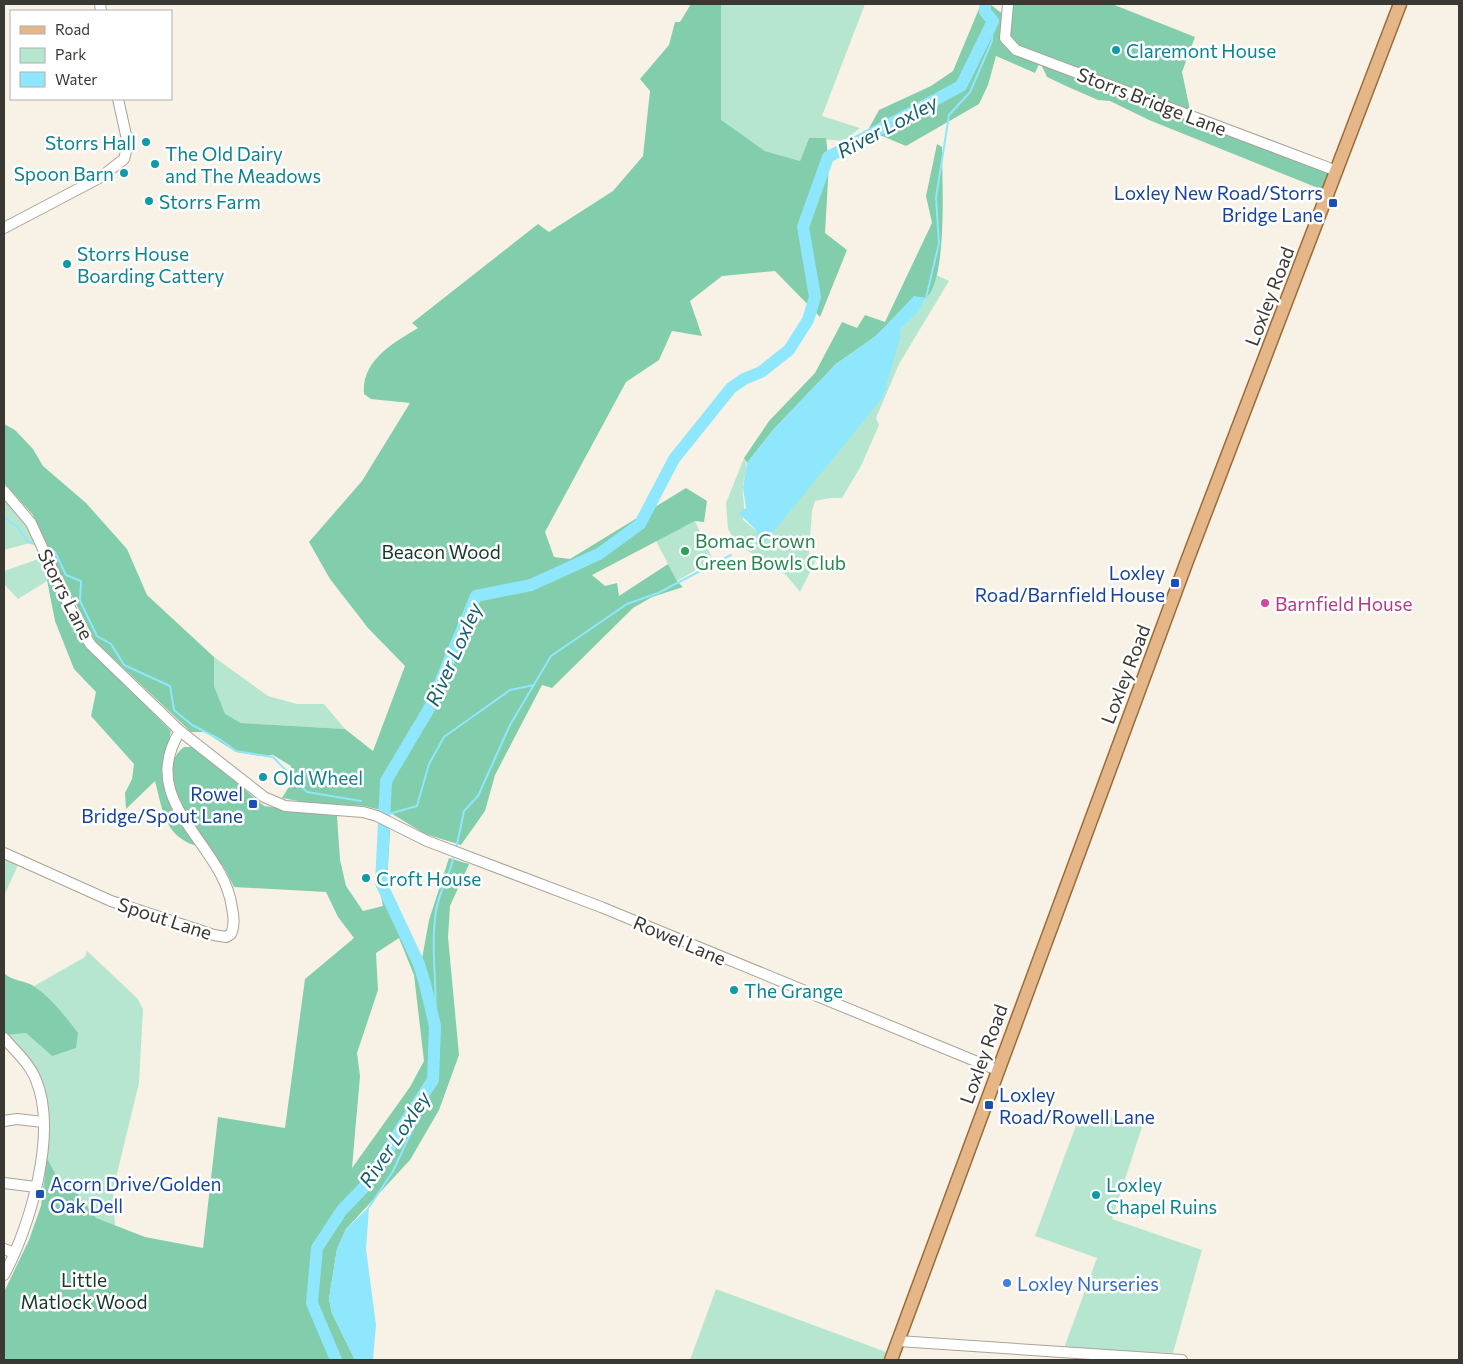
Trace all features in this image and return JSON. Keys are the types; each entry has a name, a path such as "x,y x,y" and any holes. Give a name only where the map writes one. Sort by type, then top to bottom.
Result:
{"main road":[{"name":"Loxley Road","path":"891,1360 997,1070 1400,4"}],"street":[{"name":"Storrs Bridge Lane","path":"1008,4 1005,38 1016,50 1336,171"},
{"path":"4,228 101,177 127,156 128,144 118,100"},
{"name":"Storrs Lane","path":"4,491 31,524 79,627 88,641 180,731"},
{"name":"Rowel Lane","path":"180,731 272,802 285,806 362,812 377,816 404,831 601,907 997,1070"},
{"name":"Spout Lane","path":"4,853 111,901 214,935 226,937 231,934 234,922 227,883 181,816 169,783 169,757 180,731"},
{"path":"4,1038 36,1079 41,1097 43,1122 36,1187 29,1214 4,1275"},
{"path":"4,1120 17,1119 43,1122"},
{"path":"4,1184 36,1187"},
{"path":"4,1249 14,1253"},
{"path":"898,1341 1182,1360"}],"green space":[{"name":"Beacon Wood","path":"691,4 721,4 721,120 765,151 800,161 809,138 826,138 829,163 825,233 847,250 820,317 775,271 722,276 690,301 702,336 672,331 659,360 626,382 545,532 554,557 570,559 686,488 707,501 704,522 695,521 592,575 605,586 617,583 619,596 668,564 677,581 683,587 652,597 633,608 552,688 542,685 495,775 485,811 461,845 425,834 389,812 364,806 309,803 282,798 290,785 291,766 273,755 261,756 236,752 205,732 191,732 95,641 33,515 4,483 4,424 15,430 33,449 43,466 86,503 127,549 147,595 214,657 214,686 225,714 241,723 345,729 373,751 405,666 368,628 330,579 309,542 362,481 410,403 371,399 364,394 364,382 368,372 381,354 418,328 412,323 538,224 549,232 613,191 643,156 650,91 640,79 669,45 675,22 680,22"},
{"path":"721,4 865,4 822,116 860,128 844,141 809,138 800,161 765,151 720,120"},
{"path":"981,4 990,4 1004,15 1012,4 1112,4 1195,37 1182,72 1190,110 1329,172 1323,190 1149,120 1110,101 1098,100 1066,86 1047,77 1040,62 1035,73 996,56 988,85 979,104 906,146 868,130 879,110 931,86 953,71"},
{"path":"937,144 942,147 943,203 941,250 938,271 933,287 926,298 914,297 876,336 836,364 773,430 747,463 744,458 769,421 815,373 842,322 857,328 865,315 885,322 932,223 926,196"},
{"path":"936,275 949,281 899,364 876,418 879,425 861,466 842,498 815,501 812,511 809,554 813,560 816,560 800,592 786,575 736,543 728,529 726,503 744,458 746,468 743,486 743,520 757,531 900,338 900,330 922,305"},
{"path":"4,494 19,511 37,541 4,550"},
{"name":"Bomac Crown Green Bowls Club","path":"695,521 713,560 677,581 656,541"},
{"path":"44,557 52,578 18,599 4,584 4,571"},
{"path":"52,578 85,644 171,731 164,763 166,784 201,847 180,838 173,831 160,803 155,781 126,809 125,793 132,779 134,764 91,716 96,692 74,669 55,621 47,580"},
{"path":"214,657 268,696 297,704 324,704 345,729 241,723 224,714 214,686"},
{"name":"Little Matlock Wood","path":"184,747 194,747 264,806 337,816 340,860 346,886 363,911 383,906 380,891 378,825 390,830 387,884 422,959 429,920 449,858 469,864 450,906 448,937 459,1055 439,1110 410,1160 346,1229 337,1249 329,1299 332,1313 355,1360 4,1360 4,1292 29,1240 41,1206 47,1158 57,1177 77,1193 96,1218 145,1237 203,1248 218,1117 285,1128 305,979 354,938 338,917 326,892 234,887 223,866 183,808 172,774 174,759","holes":["399,938 414,975 424,1061 410,1087 352,1168 360,1076 357,1053 378,990 376,953"]},
{"path":"4,858 18,865 4,896"},
{"path":"87,951 137,998 143,1009 139,1083 113,1190 115,1226 95,1218 77,1193 57,1177 47,1158 49,1112 45,1093 36,1070 7,1035 26,1033 52,1056 65,1016 34,986 85,957"},
{"path":"4,973 11,978 31,985 53,1003 78,1033 76,1048 52,1056 26,1033 7,1035 4,1031"},
{"path":"1094,1112 1142,1127 1112,1219 1202,1250 1173,1353 1064,1348 1097,1258 1035,1236 1078,1120"},
{"path":"716,1289 886,1352 883,1360 690,1360"}],"water":[{"path":"914,296 926,298 918,312 900,330 900,338 883,397 766,541 757,543 757,531 739,513 746,508 743,488 747,463 773,430 836,364 876,336"},
{"path":"369,1207 366,1249 376,1325 373,1360 355,1360 332,1313 329,1299 337,1249 346,1229"}],"waterway":[{"name":"River Loxley","path":"336,1360 312,1303 317,1248 342,1210 368,1183 433,1080 435,1026 425,984 419,964 381,883 386,781 430,707 476,596 531,585 599,554 640,524 674,459 731,388 744,379 761,372 789,350 808,320 815,297 803,227 828,157 961,86 993,21 985,12 985,4"},
{"path":"926,298 939,243 936,198 949,115 970,92 992,41 993,21"},
{"path":"4,517 18,528 28,542 37,545"},
{"path":"747,547 757,543"},
{"path":"47,549 55,552 66,575 81,581 80,601 97,636 111,644 124,665 170,686 174,710 192,725 221,740 236,751 273,757 307,792 361,801"},
{"path":"456,849 464,811 478,796 510,725 551,656 627,604 658,593 731,555"},
{"path":"385,815 417,806 429,764 444,737 510,690 534,685"},
{"path":"435,1026 434,925 437,904 454,856"},
{"path":"369,1207 392,1173 427,1099 426,1092"}],"place":[{"name":"Claremont House","path":"1116,50"},
{"name":"Storrs Hall","path":"146,142"},
{"name":"The Old Dairy and The Meadows","path":"155,164"},
{"name":"Spoon Barn","path":"124,173"},
{"name":"Storrs Farm","path":"149,201"},
{"name":"Loxley New Road/Storrs Bridge Lane","path":"1333,203"},
{"name":"Storrs House Boarding Cattery","path":"67,264"},
{"name":"Bomac Crown Green Bowls Club","path":"685,551"},
{"name":"Loxley Road/Barnfield House","path":"1175,583"},
{"name":"Barnfield House","path":"1265,603"},
{"name":"Old Wheel","path":"263,777"},
{"name":"Rowel Bridge/Spout Lane","path":"253,804"},
{"name":"Croft House","path":"366,878"},
{"name":"The Grange","path":"734,990"},
{"name":"Loxley Road/Rowell Lane","path":"989,1105"},
{"name":"Acorn Drive/Golden Oak Dell","path":"40,1194"},
{"name":"Loxley Chapel Ruins","path":"1096,1195"},
{"name":"Loxley Nurseries","path":"1007,1283"}]}
